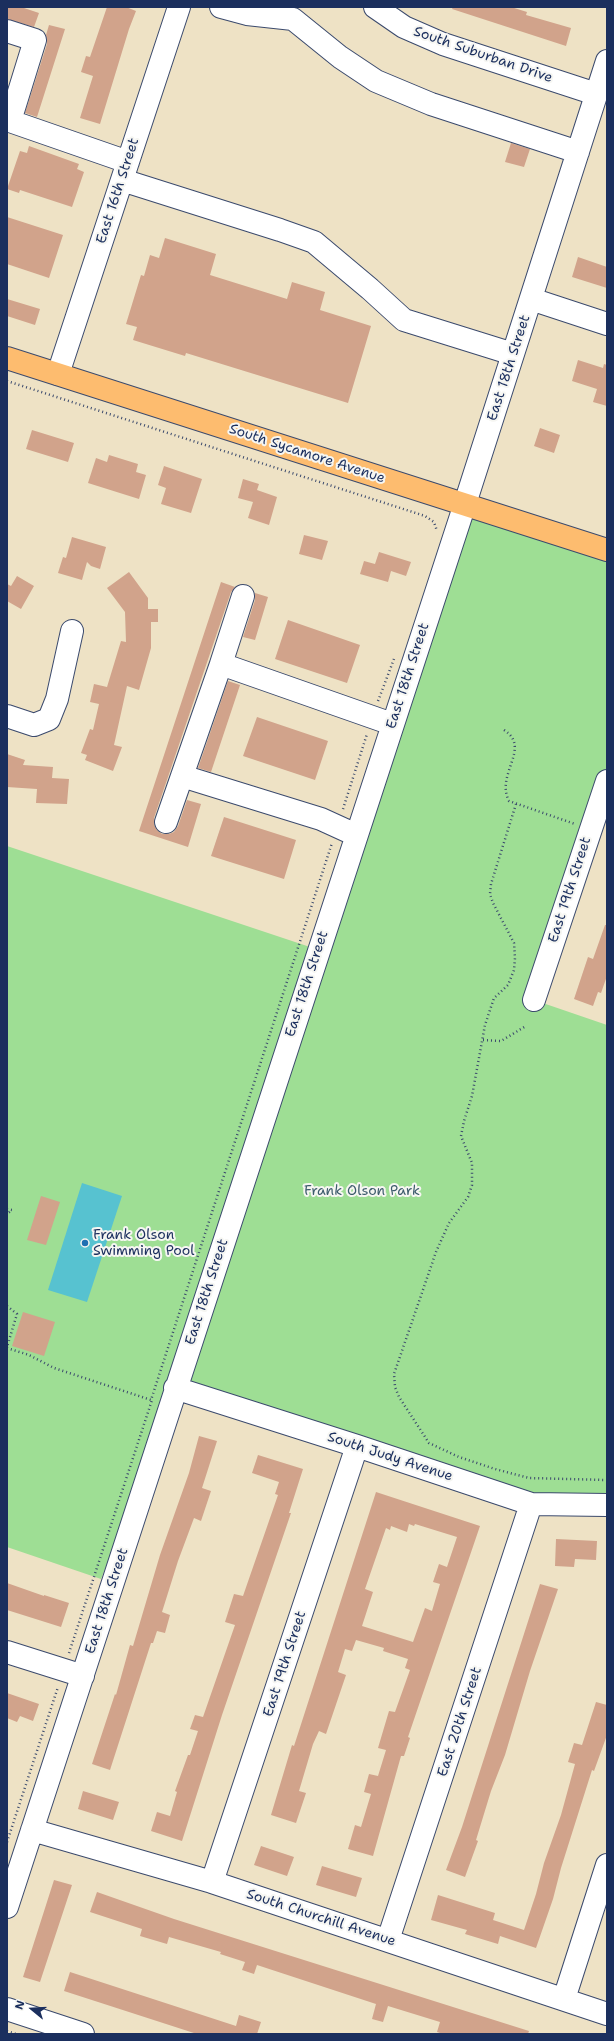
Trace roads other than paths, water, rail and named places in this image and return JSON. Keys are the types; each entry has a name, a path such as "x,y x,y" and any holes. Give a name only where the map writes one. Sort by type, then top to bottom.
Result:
{"main road":[{"name":"South Sycamore Avenue","path":"7,358 607,550"}],"street":[{"name":"East 16th Street","path":"58,374 179,7"},
{"path":"221,7 248,14 293,19 340,57 376,81 431,104 578,152"},
{"name":"South Suburban Drive","path":"375,7 404,27 443,44 596,94"},
{"path":"7,31 35,40 8,121 125,171 314,242 404,320 514,354"},
{"name":"East 18th Street","path":"7,1907 32,1830 73,1673 176,1388 347,831 392,724 514,354 607,61"},
{"path":"531,299 607,324"},
{"path":"166,822 243,596"},
{"path":"7,716 34,725 49,718 58,699 72,630"},
{"path":"221,664 392,724"},
{"path":"182,776 321,818 347,831"},
{"name":"East 19th Street","path":"534,1000 607,780"},
{"name":"South Judy Avenue","path":"176,1388 531,1504 607,1505"},
{"name":"East 19th Street","path":"212,1882 357,1446"},
{"name":"East 20th Street","path":"388,1940 531,1504"},
{"path":"7,1652 73,1673"},
{"name":"South Churchill Avenue","path":"32,1830 212,1882 607,2014"},
{"path":"564,1999 607,1865"},
{"path":"7,2009 83,2034"}],"water":[{"name":"Frank Olson Swimming Pool","path":"82,1183 122,1196 87,1302 48,1290"}],"place":[{"name":"Frank Olson Swimming Pool","path":"85,1243"}],"park label":[{"name":"Frank Olson Park","path":"362,1191"}]}
